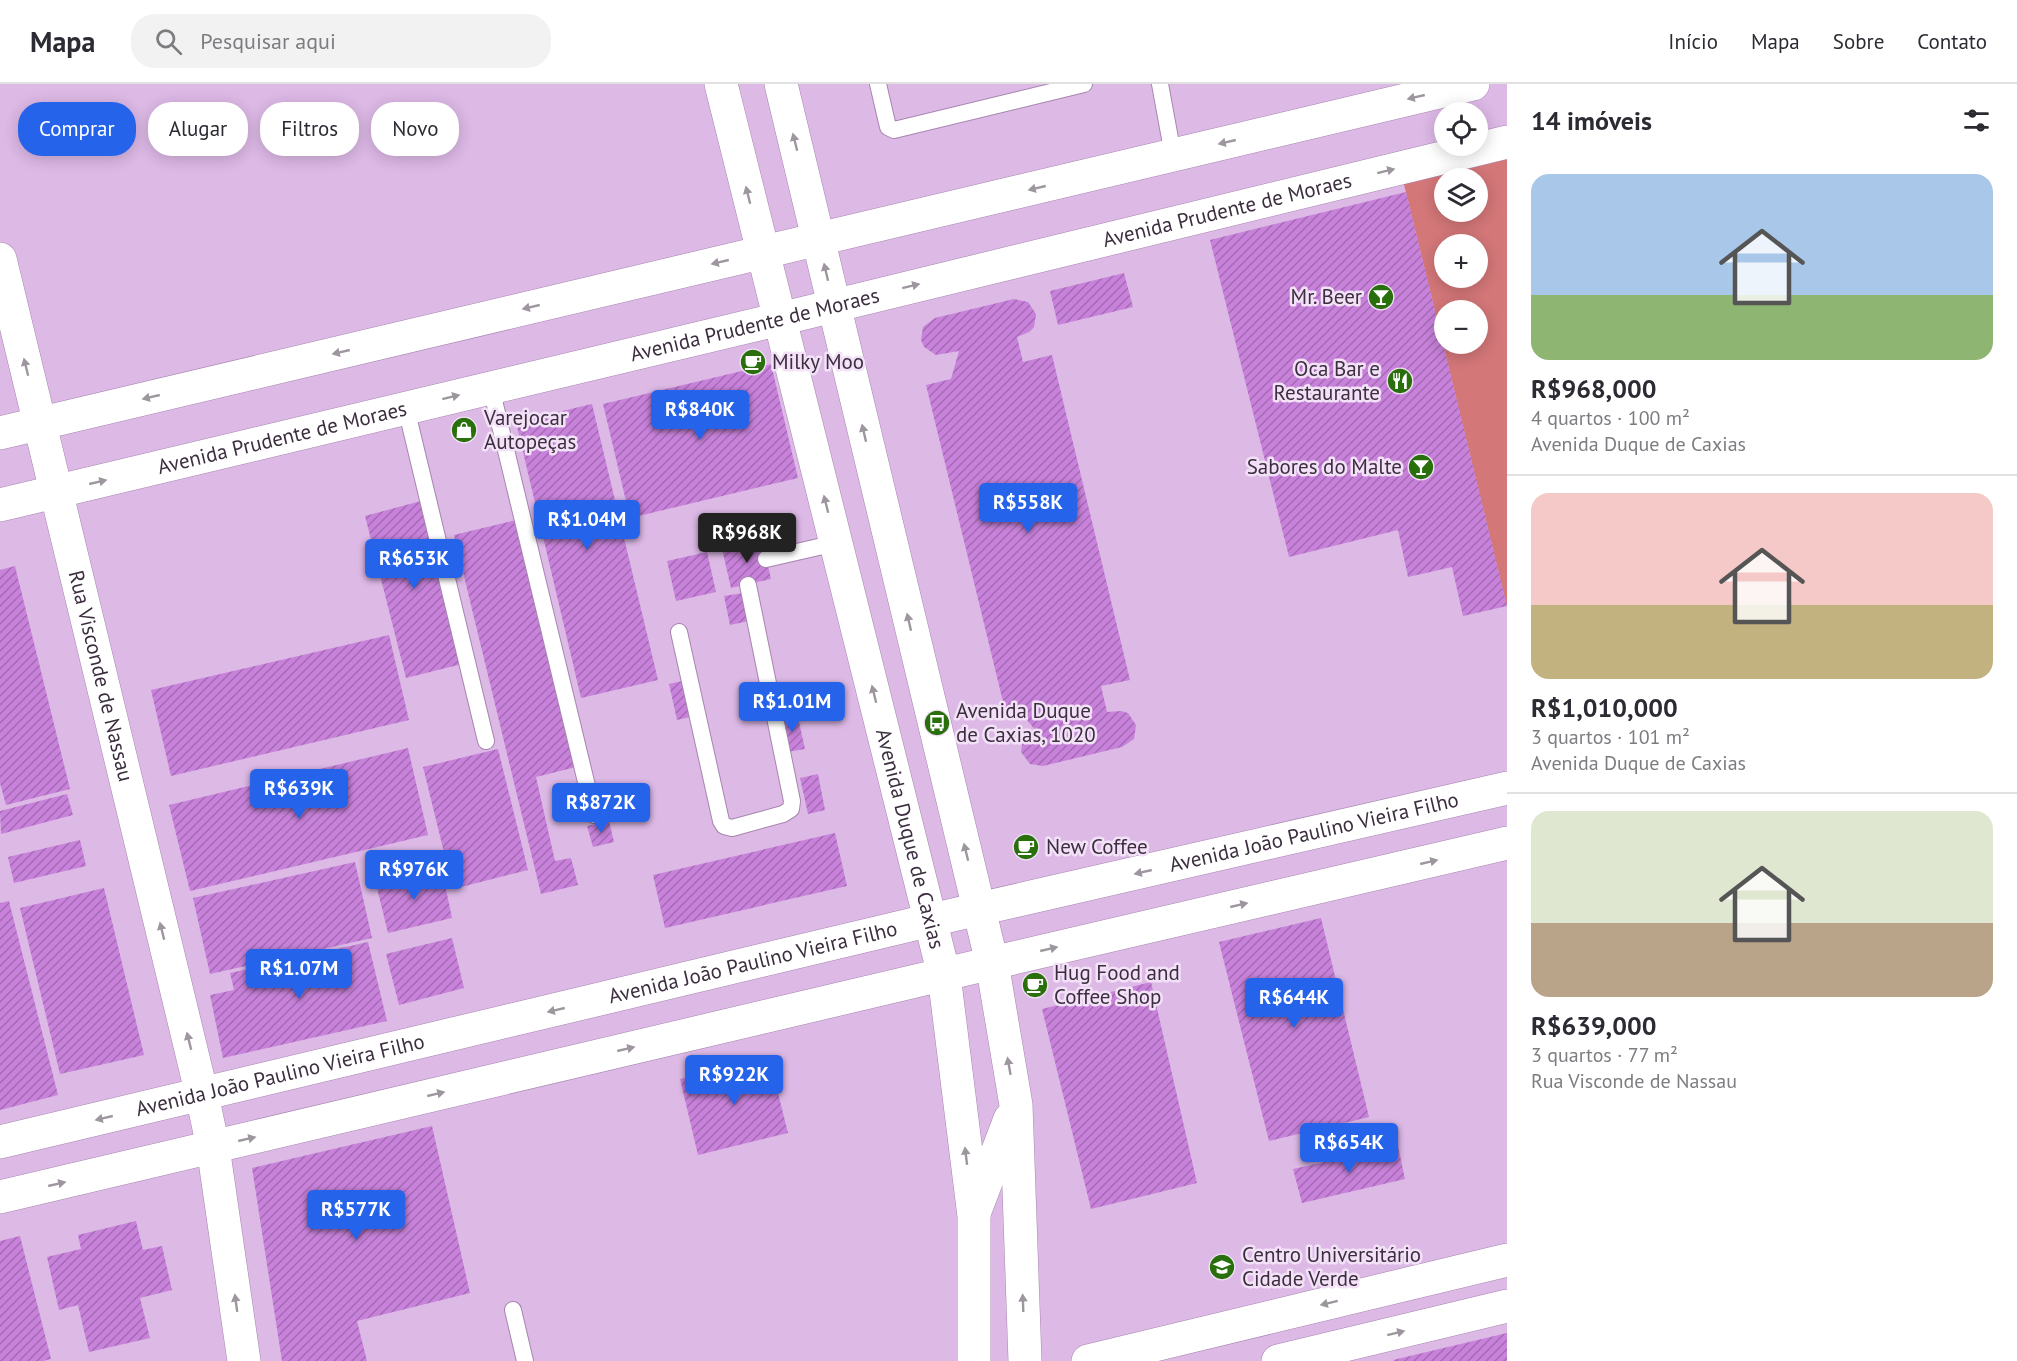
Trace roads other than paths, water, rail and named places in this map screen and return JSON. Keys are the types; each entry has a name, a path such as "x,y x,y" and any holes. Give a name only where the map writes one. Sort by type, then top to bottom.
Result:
{"main road":[{"name":"Avenida Duque de Caxias","path":"722,84 762,252 944,975 974,1216 974,1361"},
{"path":"781,84 992,963 1016,1105 1025,1361"},
{"path":"0,433 1473,84"},
{"name":"Avenida Prudente de Moraes","path":"0,504 780,319 1507,142"},
{"name":"Rua Visconde de Nassau","path":"0,259 202,1095 213,1147 244,1361"},
{"name":"Avenida João Paulino Vieira Filho","path":"0,1142 931,920 1507,788"},
{"path":"0,1197 1507,843"},
{"path":"974,1216 1016,1105"},
{"path":"1088,1361 1507,1260"},
{"path":"1278,1361 1507,1306"}],"lane":[{"path":"878,84 888,127 894,130 1084,84"},
{"path":"1160,84 1173,155"},
{"path":"491,388 594,814"},
{"path":"406,408 486,741"},
{"path":"766,559 836,543"},
{"path":"679,632 721,821 724,826 732,828 783,814 791,809 792,801 748,585"},
{"path":"513,1310 525,1361"}],"place":[{"name":"Mr. Beer","path":"1381,297"},
{"name":"Milky Moo","path":"753,362"},
{"name":"Oca Bar e Restaurante","path":"1400,381"},
{"name":"Varejocar Autopeças","path":"464,430"},
{"name":"Sabores do Malte","path":"1421,467"},
{"name":"Avenida Duque de Caxias, 1020","path":"937,723"},
{"name":"New Coffee","path":"1026,847"},
{"name":"Hug Food and Coffee Shop","path":"1035,985"},
{"name":"Centro Universitário Cidade Verde","path":"1222,1267"}]}
